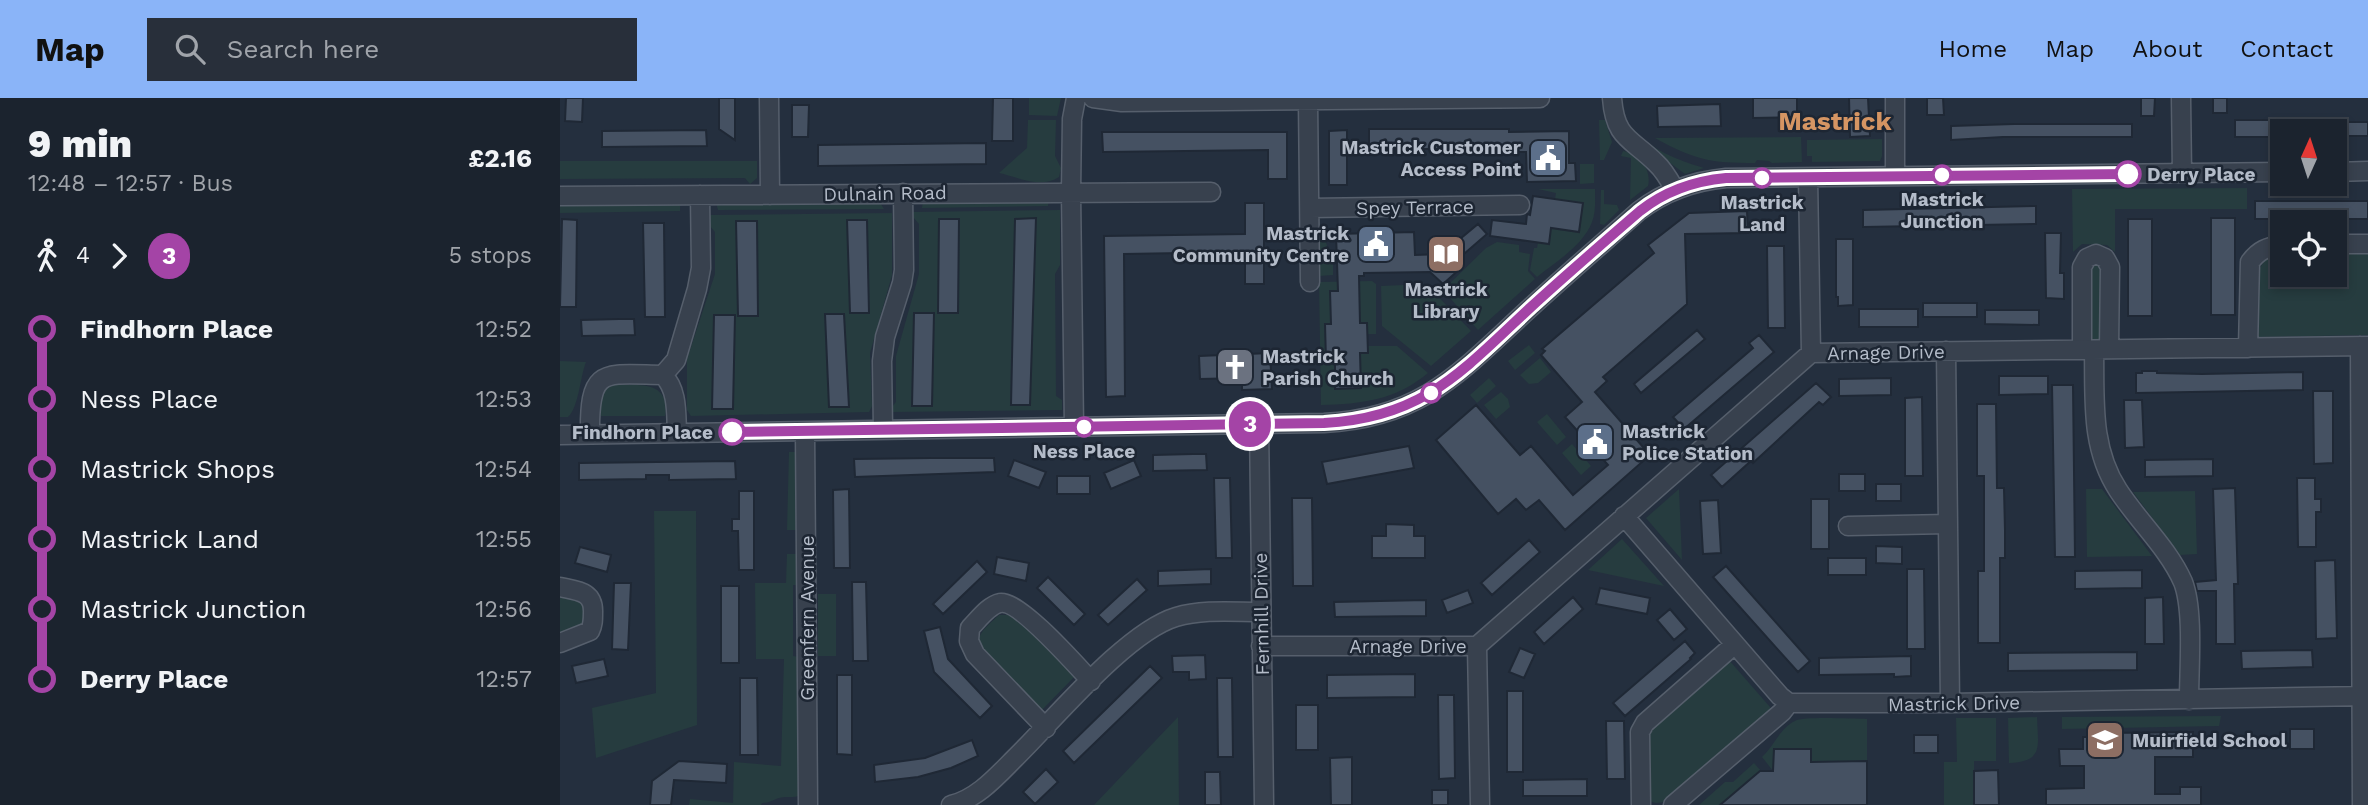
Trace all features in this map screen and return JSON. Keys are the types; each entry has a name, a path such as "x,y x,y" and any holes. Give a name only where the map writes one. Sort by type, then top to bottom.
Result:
{"street":[{"path":"769,98 770,195"},
{"path":"1074,427 1071,192 1072,119 1076,98"},
{"path":"1093,98 1122,102 1540,98"},
{"path":"1612,98 1613,116 1624,137 1657,163 1675,190"},
{"path":"1895,98 1895,176"},
{"path":"2181,98 2182,173"},
{"path":"1308,102 1310,282"},
{"path":"2347,172 2368,171"},
{"path":"560,435 1345,422 1386,414 1444,386 1640,211 1655,200 1693,184 1726,178 2270,172"},
{"path":"1808,178 1811,353"},
{"name":"Dulnain Road","path":"560,196 1211,192"},
{"path":"883,430 882,361 904,270 903,193"},
{"path":"663,375 676,360 697,289 701,268 701,195"},
{"name":"Spey Terrace","path":"1310,208 1520,205"},
{"path":"2347,244 2368,244"},
{"path":"2248,348 2250,262 2257,252 2270,246"},
{"path":"2362,805 2365,696 2364,346"},
{"name":"Arnage Drive","path":"1261,646 1477,646 1811,353 2364,346"},
{"path":"2095,350 2096,432 2103,462 2117,489 2176,568 2184,584 2188,605 2189,700"},
{"path":"1946,351 1950,704"},
{"path":"590,434 591,396 600,378 609,374 663,375 673,390 677,433"},
{"name":"Fernhill Drive","path":"1259,424 1264,805"},
{"name":"Greenfern Avenue","path":"805,432 808,805"},
{"path":"1624,516 1780,696 1789,703 1782,712 1673,805"},
{"path":"1848,526 1948,524"},
{"path":"560,587 584,592 591,598 594,606 590,631 560,643"},
{"path":"1046,728 975,654 969,640 970,628 994,605 1007,603 1022,611 1091,681"},
{"path":"959,804 986,786 1091,681 1145,632 1161,623 1193,614 1261,612"},
{"path":"1641,805 1640,732 1645,723 1735,644"},
{"path":"1477,646 1480,805"},
{"name":"Mastrick Drive","path":"1789,703 1950,704 2365,696"}],"green space":[{"path":"1029,98 1061,98 1057,116 1029,115"},
{"path":"1028,120 1056,120 1055,156 1061,168 1059,177 1037,182 999,173 1027,148"},
{"path":"1599,120 1605,120 1612,142 1604,160 1600,160"},
{"path":"1627,127 1631,127 1665,153 1704,168 1685,174 1635,137"},
{"path":"1801,137 1802,162 1772,163 1757,160 1755,163 1739,163 1703,159 1655,138"},
{"path":"1882,139 1880,161 1812,162 1812,156 1807,156 1807,140"},
{"path":"1623,151 1634,155 1643,163 1649,180 1648,186 1630,200 1631,158 1621,156"},
{"path":"560,161 757,161 757,178 750,184 745,178 560,179"},
{"path":"1580,164 1594,164 1594,183 1580,184"},
{"path":"2247,188 2247,209 2115,209 2115,252 2107,245 2082,244 2073,252 2072,189"},
{"path":"1538,189 1595,189 1595,202 1592,222 1582,239 1537,277 1530,270 1534,248 1537,248 1538,243 1549,244 1553,215 1562,216 1560,230 1579,232 1583,204 1555,199 1556,193"},
{"path":"1601,190 1604,190 1604,204 1617,205 1619,210 1604,225 1600,224"},
{"path":"1049,199 1048,206 922,208 923,200"},
{"path":"879,201 884,209 718,210 716,203"},
{"path":"680,202 680,211 560,213 560,204"},
{"path":"1060,210 1060,265 1055,274 1056,396 1062,400 1062,410 892,412 891,408 896,402 896,356 919,274 919,224 913,217 913,212"},
{"path":"892,213 892,275 870,353 872,406 869,412 691,416 687,410 687,359 715,274 715,232 710,226 710,215"},
{"path":"1319,230 1322,231 1333,263 1333,275 1319,276"},
{"path":"1497,242 1519,245 1519,252 1530,254 1528,271 1535,279 1478,330 1443,290 1486,248"},
{"path":"2347,251 2368,251 2368,335 2255,337 2255,276 2266,258 2270,256 2270,287 2347,287"},
{"path":"2088,263 2099,263 2101,268 2102,339 2087,339"},
{"path":"1372,281 1376,284 1376,334 1368,334 1367,324 1360,323 1360,290 1330,291 1331,324 1326,324 1327,361 1335,360 1336,389 1360,353 1368,353 1368,346 1397,346 1428,373 1404,389 1378,399 1321,405 1319,282"},
{"path":"1426,284 1471,331 1431,366 1382,326 1381,286"},
{"path":"1529,345 1535,353 1515,370 1508,361"},
{"path":"1540,358 1551,372 1538,383 1529,384 1520,375"},
{"path":"560,361 586,362 577,399 568,417 560,417"},
{"path":"1489,378 1496,386 1477,403 1470,395"},
{"path":"612,385 641,385 657,390 663,396 665,416 601,416 599,410 602,391"},
{"path":"1501,392 1508,399 1510,407 1496,419 1484,405"},
{"path":"1547,414 1566,437 1557,445 1537,422"},
{"path":"1572,444 1591,466 1581,475 1562,453"},
{"path":"789,452 797,452 798,530 787,530"},
{"path":"1679,489 1682,560 1646,518"},
{"path":"2086,489 2102,489 2152,556 2087,557"},
{"path":"2195,491 2197,554 2180,555 2133,492"},
{"path":"654,511 696,511 697,725 596,758 592,708 656,693"},
{"path":"1622,539 1664,586 1588,570"},
{"path":"787,554 798,554 799,585 793,585 793,656 800,657 803,793 761,805 689,805 690,799 733,803 734,762 781,766 784,659 756,659 755,583 786,583"},
{"path":"560,593 583,601 586,624 560,637"},
{"path":"818,594 836,594 836,656 818,656"},
{"path":"999,615 1008,615 1018,620 1077,674 1041,711 980,650 980,635"},
{"path":"1728,659 1770,707 1771,712 1665,802 1649,801 1647,733"},
{"path":"2221,716 2219,726 2062,729 2062,717"},
{"path":"1178,717 1179,805 1094,805"},
{"path":"2037,717 2038,744 2034,755 2020,762 2009,763 2008,718"},
{"path":"1956,718 1996,718 1996,761 1974,761 1974,805 1944,805 1944,762 1957,762"},
{"path":"1800,719 1867,719 1867,761 1811,762 1811,749 1774,749 1773,771 1762,757 1785,728"},
{"path":"1754,763 1761,775 1755,775 1720,805 1699,805 1725,782 1733,782"}],"building":[{"path":"566,98 583,98 582,122 565,121"},
{"path":"719,98 735,98 735,140 719,129"},
{"path":"993,98 1013,98 1013,141 992,141"},
{"path":"1753,98 1797,98 1797,117 1753,118"},
{"path":"1849,98 1868,98 1870,136 1850,137"},
{"path":"1927,98 1943,98 1944,115 1927,115"},
{"path":"2141,98 2155,98 2154,116 2141,116"},
{"path":"2213,98 2227,98 2227,113 2213,113"},
{"path":"1720,104 1721,126 1658,127 1657,106"},
{"path":"792,105 809,105 808,137 792,137"},
{"path":"2235,120 2270,120 2270,137 2235,137"},
{"path":"2347,122 2368,122 2368,136 2347,136"},
{"path":"2132,124 2132,137 2003,137 1951,140 1951,126"},
{"path":"1369,129 1569,131 1569,163 1575,163 1576,181 1527,182 1526,152 1512,152 1512,149 1369,149"},
{"path":"706,130 707,146 602,147 602,131"},
{"path":"1347,130 1347,185 1329,185 1329,131"},
{"path":"1102,132 1287,132 1287,179 1268,179 1268,150 1103,152"},
{"path":"986,143 986,164 818,166 818,145"},
{"path":"1533,196 1583,203 1579,232 1551,228 1549,244 1490,236 1492,220 1526,224"},
{"path":"2255,201 2368,201 2368,219 2347,219 2347,210 2270,210 2270,219 2255,219"},
{"path":"1245,203 1264,203 1264,284 1245,284 1245,252 1124,254 1125,396 1106,397 1104,236 1245,234"},
{"path":"2036,206 2036,224 1863,227 1863,210"},
{"path":"1747,211 1748,233 1685,234 1687,304 1603,377 1607,381 1595,392 1650,455 1565,530 1539,500 1526,510 1516,499 1498,514 1436,440 1476,405 1520,455 1531,446 1573,495 1608,465 1565,417 1582,402 1541,355 1545,351 1542,349 1654,253 1648,245 1689,213"},
{"path":"1036,218 1030,405 1011,405 1015,219"},
{"path":"2211,218 2235,218 2235,315 2211,315"},
{"path":"562,219 577,220 576,307 560,307"},
{"path":"939,219 959,219 958,313 938,313"},
{"path":"2128,219 2152,219 2152,316 2128,316"},
{"path":"847,220 867,220 869,313 850,313"},
{"path":"736,221 757,221 758,316 738,316"},
{"path":"643,223 664,223 665,317 645,317"},
{"path":"1478,224 1487,234 1457,260 1462,267 1443,284 1430,272 1364,273 1364,276 1359,276 1360,323 1367,323 1368,353 1360,353 1361,388 1335,389 1335,360 1326,361 1325,324 1331,324 1330,291 1338,291 1336,234 1414,232 1415,255 1442,254"},
{"path":"2045,233 2061,233 2060,273 2064,273 2064,299 2046,298"},
{"path":"1836,239 1853,239 1853,305 1838,306"},
{"path":"1767,246 1784,246 1785,328 1768,328"},
{"path":"1923,303 1977,303 1977,317 1923,317"},
{"path":"1859,309 1918,309 1918,327 1859,327"},
{"path":"1985,310 2039,310 2039,325 1985,324"},
{"path":"914,313 934,313 932,406 912,406"},
{"path":"825,314 844,314 849,407 829,407"},
{"path":"714,315 735,315 733,409 712,409"},
{"path":"634,319 635,335 582,336 581,320"},
{"path":"1697,330 1705,339 1641,393 1634,384"},
{"path":"1759,335 1774,352 1684,429 1673,417 1753,348 1749,343"},
{"name":"Mastrick Parish Church","path":"1270,353 1272,389 1242,390 1242,378 1200,379 1199,356"},
{"path":"2303,372 2303,390 2136,393 2136,373 2202,374"},
{"path":"1999,376 2048,376 2048,394 1999,395"},
{"path":"1891,378 1891,395 1839,396 1839,379"},
{"path":"1816,383 1831,397 1823,405 1819,402 1753,463 1751,461 1722,487 1711,475"},
{"path":"2052,385 2073,385 2075,557 2055,557"},
{"path":"2313,391 2333,391 2333,463 2314,464"},
{"path":"1922,397 1923,476 1905,476 1905,398"},
{"path":"2124,400 2142,400 2144,447 2125,448"},
{"path":"1977,404 1996,404 1997,488 2004,488 2005,530 2005,558 2000,558 2000,643 1978,643 1978,571 1984,571 1984,476 1977,476"},
{"path":"1409,446 1414,468 1327,484 1322,462"},
{"path":"1206,454 1207,470 1153,471 1153,455"},
{"path":"994,458 995,472 855,477 854,459"},
{"path":"2213,459 2213,476 2145,477 2145,460"},
{"path":"1014,460 1046,472 1039,488 1008,476"},
{"path":"1134,460 1141,476 1111,489 1104,473"},
{"path":"735,461 736,479 669,480 669,475 646,475 646,479 579,480 579,463"},
{"path":"1839,474 1865,474 1865,491 1839,491"},
{"path":"1057,476 1090,476 1090,494 1057,494"},
{"path":"1214,478 1230,478 1232,558 1216,558"},
{"path":"2297,478 2315,478 2315,499 2321,499 2321,512 2316,512 2316,547 2298,547"},
{"path":"1876,484 1901,484 1901,501 1876,501"},
{"path":"2235,488 2238,584 2234,584 2235,644 2216,644 2216,591 2197,591 2195,582 2216,580 2213,489"},
{"path":"849,489 850,568 834,568 833,490"},
{"path":"739,491 754,491 754,570 739,570 738,531 732,531 732,519 739,519"},
{"path":"1292,498 1312,498 1313,586 1293,586"},
{"path":"1811,499 1829,499 1829,549 1811,549"},
{"path":"1718,500 1721,553 1703,554 1700,501"},
{"path":"1386,524 1414,525 1414,536 1425,536 1425,558 1372,558 1372,536 1386,536"},
{"path":"1529,540 1540,552 1492,595 1481,583"},
{"path":"1876,546 1902,547 1902,564 1876,563"},
{"path":"580,547 611,555 607,572 575,563"},
{"path":"997,557 1029,563 1026,581 994,574"},
{"path":"1828,558 1866,558 1866,575 1828,575"},
{"path":"2335,560 2337,638 2316,639 2315,561"},
{"path":"977,561 987,572 943,614 933,604"},
{"path":"1726,566 1810,661 1798,672 1713,577"},
{"path":"1211,569 1211,584 1158,586 1158,571"},
{"path":"1907,569 1924,569 1925,649 1907,649"},
{"path":"2142,570 2142,588 2075,589 2075,571"},
{"path":"1048,577 1085,614 1074,625 1037,588"},
{"path":"1137,579 1147,590 1108,625 1098,615"},
{"path":"852,582 866,582 868,661 853,661"},
{"path":"614,583 631,583 628,650 612,649"},
{"path":"721,586 739,586 739,663 721,663"},
{"path":"1600,588 1650,598 1647,614 1596,604"},
{"path":"1468,590 1473,603 1447,613 1442,600"},
{"path":"1573,597 1583,609 1544,644 1534,632"},
{"path":"2163,597 2164,644 2145,644 2145,598"},
{"path":"1426,600 1426,616 1335,617 1334,602"},
{"path":"1670,609 1687,629 1674,640 1657,620"},
{"path":"940,627 948,659 992,706 980,718 934,672 924,631"},
{"path":"1685,641 1695,653 1691,659 1625,716 1613,703"},
{"path":"1520,648 1535,654 1524,678 1509,672"},
{"path":"2312,650 2313,667 2242,669 2241,651"},
{"path":"2137,652 2137,670 2008,671 2008,653"},
{"path":"1205,655 1206,679 1189,680 1189,672 1173,672 1172,656"},
{"path":"1911,656 1911,676 1819,675 1819,658"},
{"path":"604,659 608,676 576,683 572,666"},
{"path":"1150,666 1162,678 1074,763 1063,751"},
{"path":"1415,674 1415,697 1327,698 1327,675"},
{"path":"837,675 852,675 852,755 837,754"},
{"path":"740,678 757,678 758,755 740,755"},
{"path":"1217,678 1232,678 1233,757 1218,757"},
{"path":"1507,691 1523,691 1523,772 1507,772"},
{"path":"1438,695 1454,695 1455,778 1439,779"},
{"path":"1296,705 1318,705 1318,750 1296,750"},
{"path":"1606,721 1624,721 1625,779 1607,779"},
{"path":"2290,729 2314,729 2314,749 2290,749"},
{"path":"2193,732 2193,757 2155,757 2155,794 2180,794 2180,787 2201,787 2201,805 2046,805 2046,789 2084,788 2084,766 2060,766 2059,749 2083,749 2083,737 2107,737 2107,733"},
{"path":"1914,735 1938,735 1938,753 1914,753"},
{"path":"972,740 978,756 951,768 918,777 875,782 874,765 925,758"},
{"path":"1774,749 1811,749 1811,762 1867,761 1867,805 1720,805 1760,771 1773,771"},
{"path":"1352,757 1352,805 1331,805 1330,758"},
{"path":"679,761 727,764 726,783 674,780 671,805 650,805 652,781"},
{"path":"1046,769 1058,782 1035,804 1023,792"},
{"path":"1998,770 1999,805 1974,805 1974,771"},
{"path":"1205,772 1220,772 1221,805 1205,805"},
{"path":"1587,779 1587,796 1523,796 1523,780"},
{"path":"1432,790 1448,790 1448,805 1432,805"}],"bus line":[{"name":"3","path":"732,432 1360,421 1395,411 1444,386 1640,211 1662,196 1693,184 1726,178 2128,174"}],"place":[{"name":"Mastrick Customer Access Point","path":"1548,158"},
{"name":"Derry Place","path":"2128,174"},
{"name":"Mastrick Junction","path":"1942,175"},
{"name":"Mastrick Land","path":"1762,178"},
{"name":"Mastrick Community Centre","path":"1376,244"},
{"name":"Mastrick Library","path":"1446,254"},
{"name":"Mastrick Parish Church","path":"1235,367"},
{"name":"Ness Place","path":"1084,427"},
{"name":"Findhorn Place","path":"732,432"},
{"name":"Mastrick Police Station","path":"1595,442"},
{"name":"Muirfield School","path":"2105,740"}],"district":[{"name":"Mastrick","path":"1835,121"}]}
